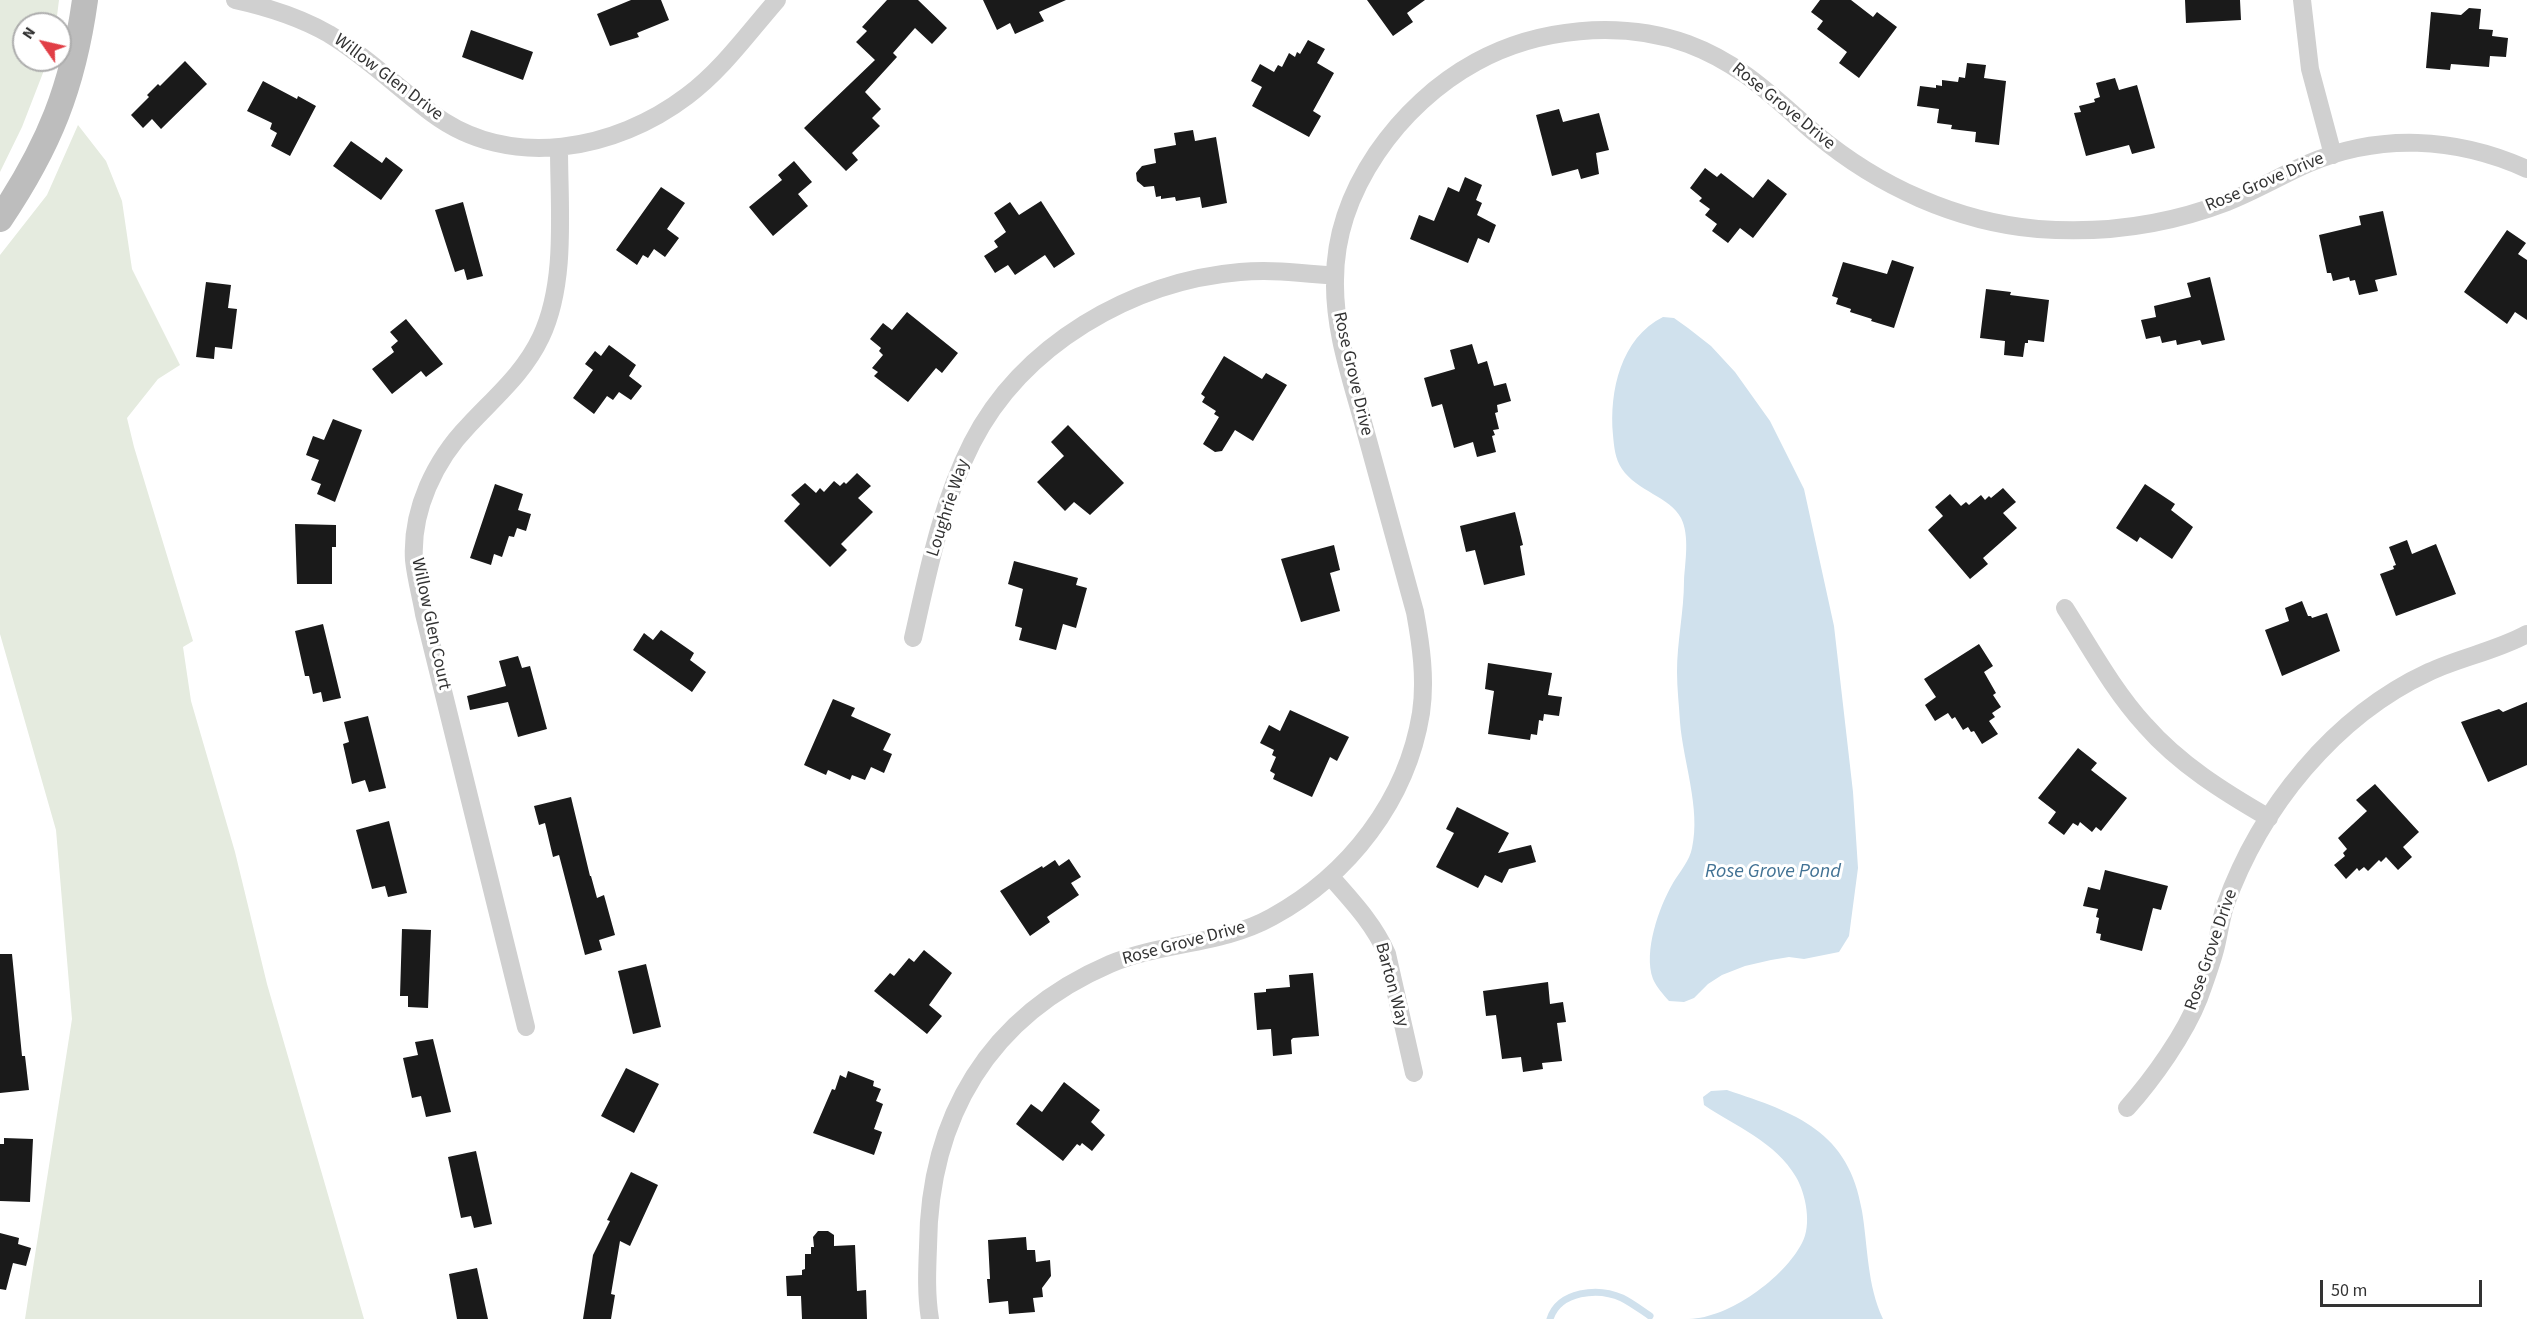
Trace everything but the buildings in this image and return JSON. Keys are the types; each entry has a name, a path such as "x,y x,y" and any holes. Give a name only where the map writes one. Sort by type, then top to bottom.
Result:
{"street":[{"path":"0,219 21,188 58,116 80,38 84,0"},
{"name":"Willow Glen Drive","path":"235,0 260,6 328,34 377,68 435,116 463,131 490,141 560,148 593,142 626,132 660,115 689,95 713,72 777,0"},
{"path":"2302,0 2310,69 2333,155"},
{"name":"Rose Grove Drive","path":"930,1319 927,1294 929,1201 940,1149 959,1101 1005,1036 1043,1002 1089,974 1139,954 1248,929 1272,918 1297,902 1330,876 1360,845 1380,820 1406,768 1421,713 1422,648 1415,612 1339,333 1335,276 1337,252 1355,195 1380,148 1405,116 1444,82 1491,53 1514,44 1571,32 1628,31 1685,43 1732,64 1755,80 1833,148 1873,175 1946,208 2002,224 2035,228 2100,230 2163,221 2226,202 2310,163 2371,144 2402,141 2481,151 2527,169"},
{"name":"Willow Glen Court","path":"526,1027 424,614 416,574 415,533 421,504 431,478 448,450 468,425 506,390 525,365 541,337 552,307 558,274 560,148"},
{"name":"Loughrie Way","path":"913,638 942,518 960,468 978,432 1006,391 1046,353 1071,333 1125,302 1186,281 1262,270 1335,276"},
{"path":"2065,608 2106,673 2145,725 2197,772 2269,818"},
{"name":"Rose Grove Drive","path":"2127,1108 2146,1087 2171,1049 2198,1000 2215,949 2225,907 2269,818 2288,789 2363,712 2405,684 2429,672 2527,634"},
{"name":"Barton Way","path":"1330,876 1370,923 1387,954 1414,1073"}],"shaded area":[{"path":"0,0 59,0 58,12 12,12 12,72 43,72 22,127 0,172"},
{"path":"78,125 106,161 122,201 132,269 180,365 158,379 127,418 193,641 183,647 191,701 235,852 267,984 364,1319 25,1319 72,1019 56,830 0,634 0,255 47,195"}],"water":[{"name":"Rose Grove Pond","path":"1663,317 1674,318 1688,328 1711,346 1735,372 1770,421 1804,489 1834,626 1853,792 1858,868 1849,936 1839,952 1804,959 1789,957 1745,966 1722,975 1708,984 1694,998 1684,1002 1669,1001 1658,988 1650,968 1650,956 1658,917 1673,883 1689,857 1694,833 1693,801 1680,722 1677,678 1686,541 1684,525 1676,511 1628,477 1622,469 1615,452 1612,418 1616,384 1628,352 1649,326"},
{"path":"1727,1090 1797,1117 1816,1129 1832,1144 1845,1162 1855,1184 1862,1211 1871,1279 1883,1319 1689,1319 1721,1312 1754,1294 1782,1270 1794,1256 1802,1243 1807,1227 1803,1192 1788,1165 1766,1144 1704,1105 1703,1097 1711,1091"}],"waterway":[{"path":"1550,1319 1562,1302 1570,1297 1591,1292 1622,1298 1650,1316"}]}
